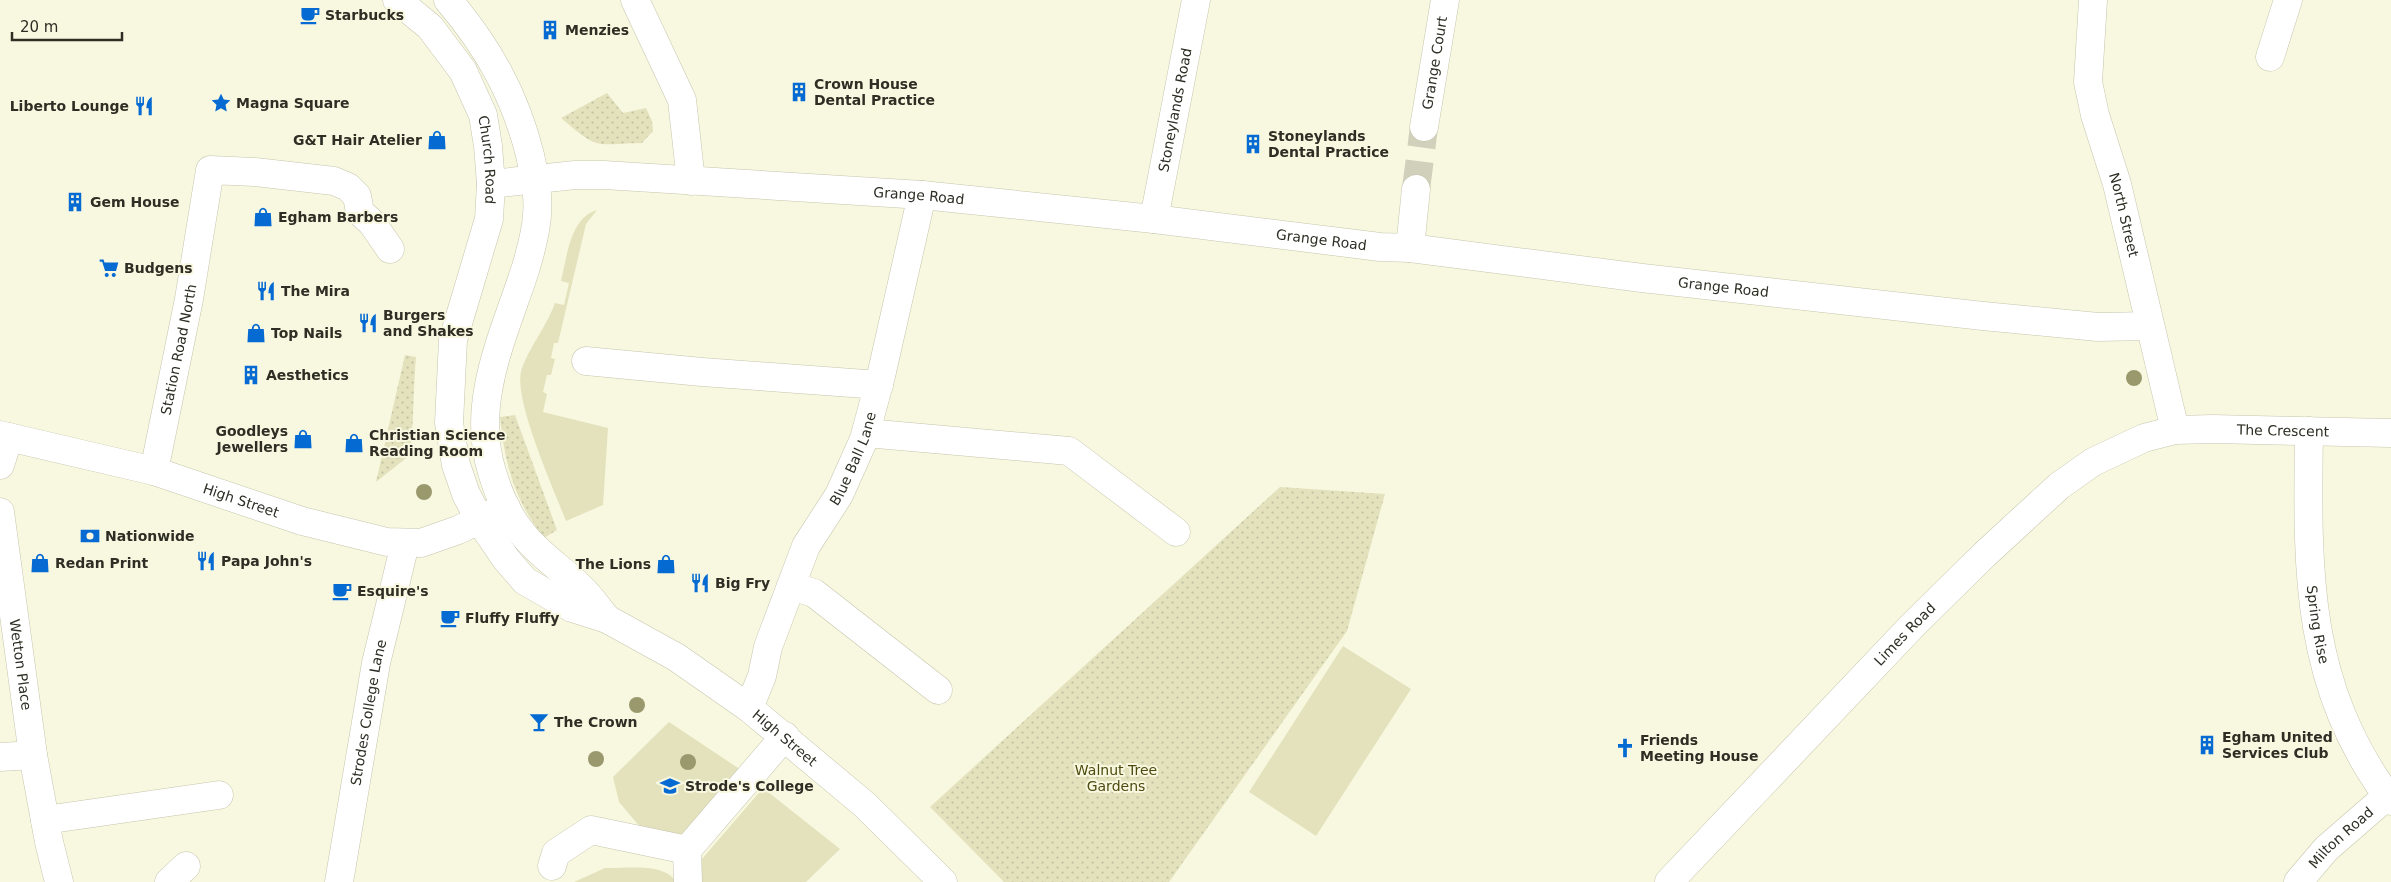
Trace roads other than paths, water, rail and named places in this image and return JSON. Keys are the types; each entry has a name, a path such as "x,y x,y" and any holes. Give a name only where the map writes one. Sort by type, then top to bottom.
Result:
{"street":[{"name":"Church Road","path":"397,0 430,28 463,70 483,115 491,184 489,219 452,340 449,423 456,465 466,494 480,521"},
{"path":"448,0 469,24 506,84 524,132 536,180 538,214 530,250 503,331 488,386 485,428 492,471 506,507"},
{"path":"636,0 682,100 691,181"},
{"name":"Stoneylands Road","path":"1154,220 1196,0"},
{"name":"Grange Court","path":"1424,127 1445,0"},
{"name":"North Street","path":"2093,0 2088,82 2095,115 2116,184 2175,430"},
{"path":"2270,57 2288,0"},
{"name":"Station Road North","path":"154,471 189,299 210,170 255,172 334,181 348,187 357,196 360,212 372,223 390,249"},
{"name":"Grange Road","path":"491,184 575,175 604,175 922,195 1154,220 1380,248 1410,248 1642,278 1983,316 2098,327 2150,326"},
{"path":"1410,248 1416,189"},
{"name":"Blue Ball Lane","path":"749,708 762,676 768,647 806,546 839,495 866,433 922,195"},
{"path":"586,361 878,385"},
{"name":"The Crescent","path":"2175,430 2391,432"},
{"name":"Limes Road","path":"1669,882 1918,620 1984,555 2059,486 2093,462 2121,447 2144,438 2175,430"},
{"name":"Spring Rise","path":"2309,430 2310,565 2316,631 2327,678 2342,715 2367,764 2389,799"},
{"path":"866,433 1069,451 1176,532"},
{"path":"0,465 5,436"},
{"name":"High Street","path":"5,436 154,471 302,521 361,537 405,544 421,543 480,521 506,507 522,533 580,587 606,619"},
{"name":"Wetton Place","path":"0,512 33,755 58,882"},
{"name":"High Street","path":"480,521 506,559 525,581 572,608 606,619 676,657 749,708 785,736 865,805 943,882"},
{"name":"Strodes College Lane","path":"339,882 376,663 405,544"},
{"path":"791,586 814,593 938,690"},
{"path":"688,882 687,850 785,736"},
{"path":"0,757 33,755"},
{"path":"47,831 219,795"},
{"name":"Milton Road","path":"2298,882 2326,849 2389,799"},
{"path":"552,866 556,853 591,830 687,850"}],"tunnel":[{"path":"1416,189 1424,127"}],"place":[{"name":"Starbucks","path":"310,15"},
{"name":"Menzies","path":"550,30"},
{"name":"Crown House Dental Practice","path":"799,92"},
{"name":"Magna Square","path":"221,103"},
{"name":"Liberto Lounge","path":"144,106"},
{"name":"G&T Hair Atelier","path":"437,140"},
{"name":"Stoneylands Dental Practice","path":"1253,144"},
{"name":"Gem House","path":"75,202"},
{"name":"Egham Barbers","path":"263,217"},
{"name":"Budgens","path":"109,268"},
{"name":"The Mira","path":"266,291"},
{"name":"Burgers and Shakes","path":"368,323"},
{"name":"Top Nails","path":"256,333"},
{"name":"Aesthetics","path":"251,375"},
{"name":"Goodleys Jewellers","path":"303,439"},
{"name":"Christian Science Reading Room","path":"354,443"},
{"name":"Nationwide","path":"90,536"},
{"name":"Papa John's","path":"206,561"},
{"name":"Redan Print","path":"40,563"},
{"name":"The Lions","path":"666,564"},
{"name":"Big Fry","path":"700,583"},
{"name":"Esquire's","path":"342,591"},
{"name":"Fluffy Fluffy","path":"450,618"},
{"name":"The Crown","path":"539,722"},
{"name":"Egham United Services Club","path":"2207,745"},
{"name":"Friends Meeting House","path":"1625,748"},
{"name":"Strode's College","path":"670,786"}],"park label":[{"name":"Walnut Tree Gardens","path":"1116,778"}]}
